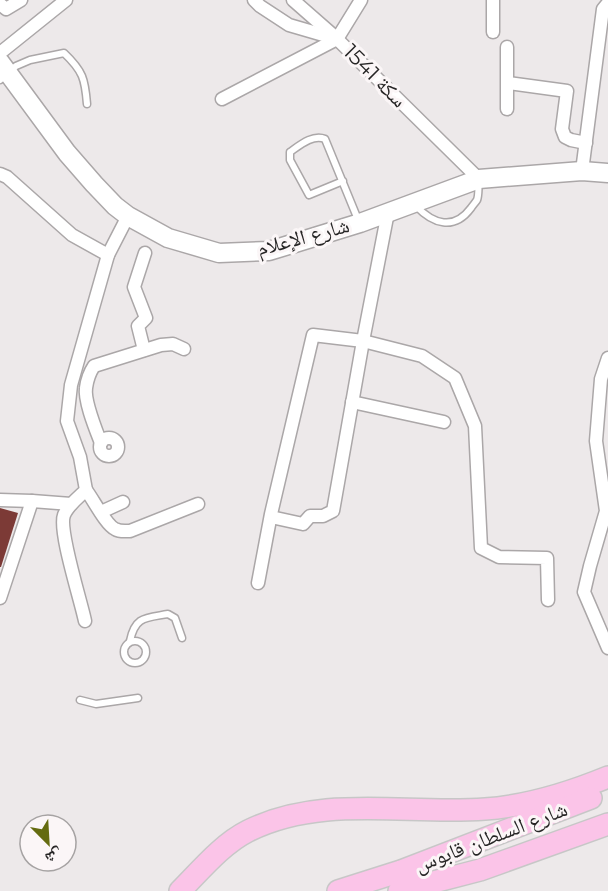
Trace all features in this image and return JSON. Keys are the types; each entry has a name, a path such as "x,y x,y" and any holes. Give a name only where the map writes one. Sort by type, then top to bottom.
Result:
{"highway":[{"path":"425,810 485,797 541,789 608,765"},
{"path":"180,891 217,853 247,832 284,817 326,809 486,809 536,802 608,777"},
{"name":"شارع السلطان قابوس","path":"338,891 401,872 608,792"},
{"name":"شارع السلطان قابوس","path":"399,891 480,870 608,824"},
{"path":"422,891 480,870"}],"main road":[{"name":"شارع الإعلام","path":"3,71 74,161 115,206 128,216 168,238 219,254 269,250 360,222 479,180 582,171 608,173"}],"street":[{"path":"0,4 6,9 21,0"},
{"path":"0,53 66,0"},
{"name":"سكة 1541","path":"254,0 289,25 337,39 479,180"},
{"path":"293,0 337,39"},
{"path":"222,99 337,39 361,0"},
{"path":"493,0 494,32"},
{"path":"582,171 603,9 608,3"},
{"path":"507,47 507,109"},
{"path":"508,83 567,91 562,129 564,137 586,142"},
{"path":"0,174 7,177 72,235 108,255"},
{"path":"271,517 303,524 310,516 323,516 333,511 388,212"},
{"path":"128,216 108,255 71,385 68,421 80,457 86,490 113,529 130,531 198,504"},
{"path":"144,350 138,326 146,318 135,287 146,253"},
{"path":"258,583 313,335 363,341 422,356 455,378 476,426 481,548 499,557 548,558 548,600"},
{"path":"100,443 86,396 86,388 94,366 161,345 173,344 184,349"},
{"path":"608,358 601,379 596,441 606,511 584,592 608,648"},
{"path":"352,402 444,422"},
{"path":"85,621 63,526 64,515 71,504 86,490"},
{"path":"0,500 71,504"},
{"path":"0,598 4,571 32,501"},
{"path":"101,512 123,502"}],"lane":[{"path":"3,71 30,60 64,53 76,65 85,82 87,104"},
{"path":"343,181 309,195 290,160 290,152 314,137 321,136 325,139 343,181 360,222"},
{"path":"413,203 425,216 437,221 459,220 477,200 479,180"},
{"path":"130,641 132,630 145,618 168,614 176,618 182,638"},
{"path":"80,700 96,704 138,698"}],"building":[{"path":"0,508 18,513 1,567 0,567"}]}
